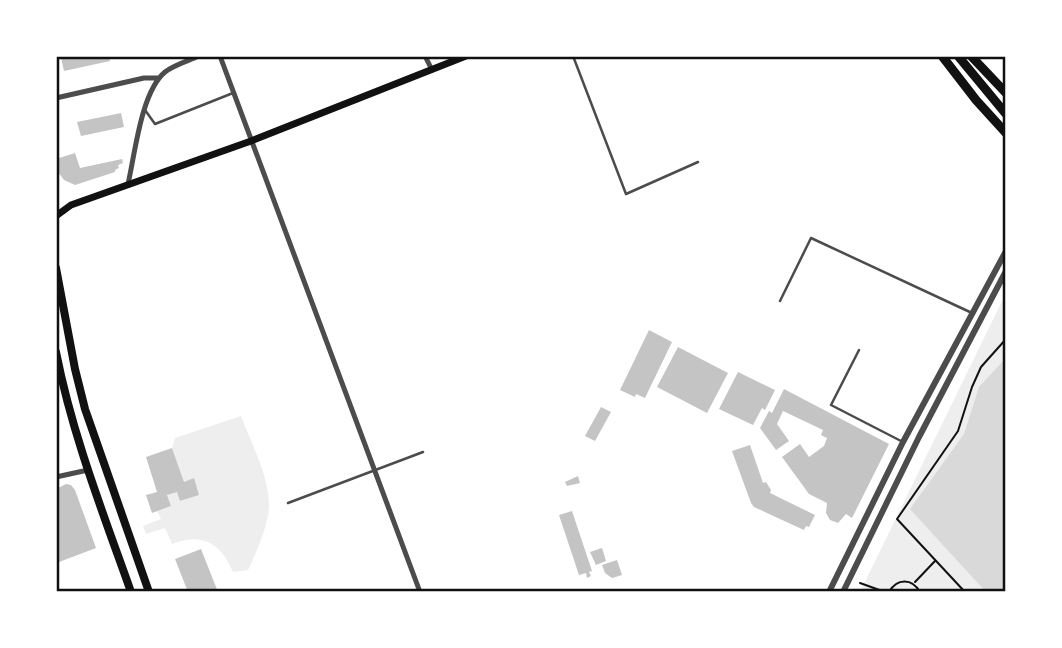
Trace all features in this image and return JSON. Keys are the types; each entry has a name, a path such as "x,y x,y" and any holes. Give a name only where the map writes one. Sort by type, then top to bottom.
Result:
{"highway":[{"path":"942,56 975,100 1006,133"},
{"path":"958,56 1006,114"},
{"path":"971,56 1006,93"}],"main road":[{"path":"56,216 71,205 251,141 466,56"},
{"path":"56,268 85,409 149,592"},
{"path":"56,352 70,412 88,470 131,592"}],"street":[{"path":"128,184 145,110 159,78 167,70 199,56"},
{"path":"220,56 420,592"},
{"path":"425,56 432,70"},
{"path":"56,98 144,78 159,78"},
{"path":"830,592 903,442 1006,251"},
{"path":"843,592 1006,271"},
{"path":"56,477 88,470"}],"lane":[{"path":"573,56 626,194 698,162"},
{"path":"145,110 155,124 233,93"},
{"path":"780,301 811,238 972,313"},
{"path":"859,350 831,405 903,442"},
{"path":"288,503 423,452"}],"path":[{"path":"897,519 958,432 981,366 1006,339"},
{"path":"886,506 965,592"},
{"path":"913,583 936,560"},
{"path":"860,583 887,592 899,582 913,583 920,592"}],"shaded area":[{"path":"1006,293 1006,592 860,592"},
{"path":"1006,358 1006,592 986,592 910,509 964,434 979,387"},
{"path":"241,416 266,481 269,511 262,537 248,570 233,572 223,554 209,543 192,539 172,544 165,528 146,534 143,526 161,519 157,511 171,506 167,495 177,492 180,501 199,495 194,479 184,482 172,448 175,438"}],"building":[{"path":"109,56 110,61 64,71 61,58"},
{"path":"121,113 124,127 81,136 77,122"},
{"path":"75,153 80,168 122,159 123,163 118,165 119,168 115,172 75,185 64,180 58,172 56,159"},
{"path":"649,330 672,342 645,398 636,394 635,397 620,390"},
{"path":"678,347 728,373 707,413 657,387"},
{"path":"738,372 775,390 765,410 762,408 753,425 719,409"},
{"path":"784,389 889,444 852,518 846,514 838,523 830,520 826,513 827,503 809,494 782,457 800,444 809,457 824,446 827,438 821,435 823,430 783,411 777,424 789,441 776,450 760,428 769,411 772,413"},
{"path":"601,407 611,412 595,441 585,436"},
{"path":"750,445 763,483 766,482 770,493 815,515 809,527 806,526 804,530 754,507 751,503 732,451"},
{"path":"172,448 184,482 194,478 199,495 180,501 177,492 167,495 171,506 152,513 146,495 157,492 146,457"},
{"path":"578,476 580,483 567,486 565,482"},
{"path":"66,484 75,490 96,548 59,562 56,561 56,489"},
{"path":"572,511 592,571 587,578 586,573 579,575 559,515"},
{"path":"602,548 606,561 596,565 590,552"},
{"path":"201,549 218,592 188,592 175,559"},
{"path":"617,560 622,575 612,578 605,573 602,565"}]}
